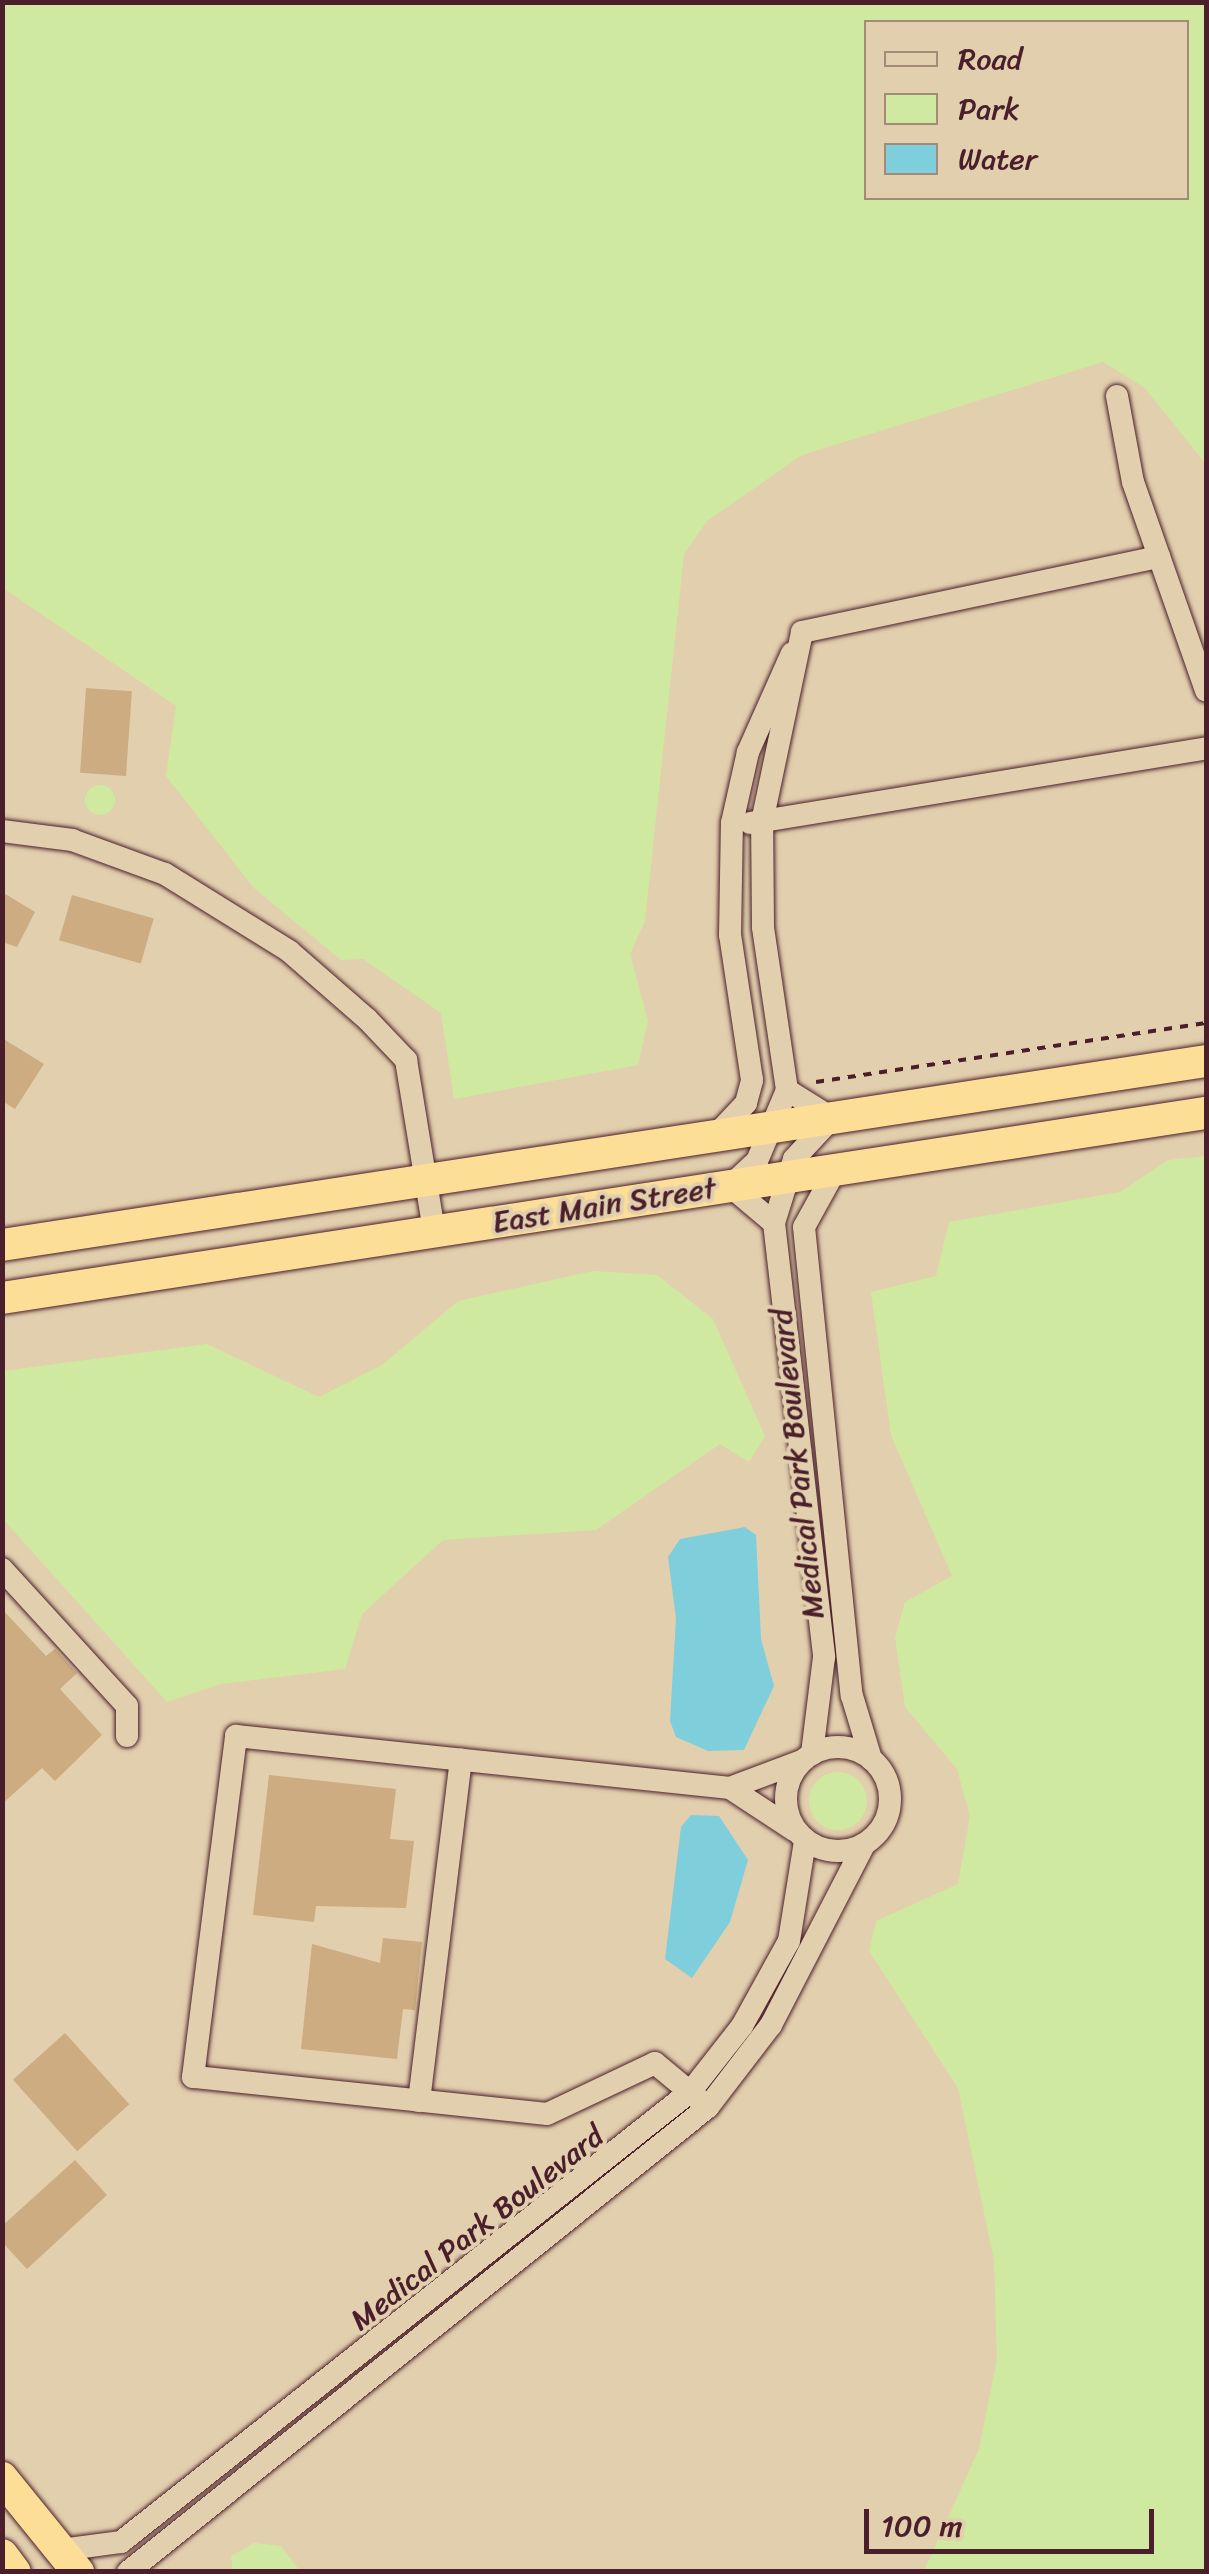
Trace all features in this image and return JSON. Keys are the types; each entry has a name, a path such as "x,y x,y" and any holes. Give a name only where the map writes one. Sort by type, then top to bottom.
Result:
{"highway":[{"name":"East Main Street","path":"2,1245 1206,1061"},
{"name":"East Main Street","path":"2,1298 1206,1112"},
{"path":"2,2478 69,2561"}],"street":[{"path":"1116,396 1159,557 1206,691"},
{"path":"802,632 1159,557"},
{"path":"714,1136 746,1103 752,1080 730,935 732,823 748,752 802,632"},
{"path":"774,1223 730,1186 777,1127 787,1087 763,927 762,822 802,632"},
{"path":"732,823 762,822 1206,748"},
{"path":"748,752 774,758"},
{"path":"2,830 72,840 165,874 288,951 406,1060 434,1231"},
{"path":"787,1087 832,1118"},
{"name":"Medical Park Boulevard","path":"832,1118 784,1177 774,1223 852,1696 871,1758"},
{"name":"Medical Park Boulevard","path":"806,1758 826,1693 804,1227 810,1201 836,1169"},
{"path":"2,1569 127,1706 127,1736"},
{"path":"700,2099 668,2070 641,2064 600,2097 547,2114 193,2077 236,1736 730,1788 836,1747 871,1758 890,1804 864,1844 840,1852 800,1836 730,1788"},
{"path":"800,1836 785,1795 806,1758"},
{"path":"419,2101 460,1760"},
{"name":"Medical Park Boulevard","path":"700,2099 789,1941 800,1836"},
{"name":"Medical Park Boulevard","path":"128,2572 340,2405 494,2268 700,2099 771,2025 864,1844"},
{"name":"Medical Park Boulevard","path":"69,2561 120,2542 326,2385 494,2268"},
{"path":"326,2385 340,2405"}],"path":[{"path":"787,1087 1206,1024"}],"green space":[{"path":"2,3 1206,3 1206,464 1144,387 1103,362 802,455 707,521 684,554 645,921 630,954 648,1021 638,1065 454,1099 441,1013 363,959 341,960 254,888 166,776 176,706 3,588"},
{"path":"100,785 111,789 115,800 111,811 100,815 89,811 85,800 89,789"},
{"path":"1206,1156 1206,2571 924,2571 979,2449 997,2359 994,2260 958,2088 869,1951 876,1921 958,1884 970,1816 957,1769 905,1707 895,1637 905,1602 952,1576 891,1435 871,1292 936,1276 949,1222 1120,1192 1168,1160"},
{"path":"593,1271 657,1275 713,1319 765,1436 749,1462 720,1444 596,1530 443,1540 362,1614 345,1669 221,1684 167,1702 3,1519 3,1371 207,1344 319,1397 382,1365 458,1301"},
{"path":"838,1772 858,1781 867,1801 858,1821 838,1830 818,1821 809,1801 818,1781"},
{"path":"254,2543 281,2546 300,2571 233,2571 231,2556"}],"water":[{"path":"745,1527 756,1535 761,1639 774,1686 744,1750 708,1751 676,1737 670,1721 676,1618 668,1557 680,1539"},
{"path":"691,1815 719,1816 748,1860 730,1922 692,1978 665,1959 681,1827"}],"building":[{"path":"86,688 132,691 126,776 80,773"},
{"path":"2,892 35,912 17,947 2,942"},
{"path":"72,895 154,918 141,964 59,940"},
{"path":"2,1038 44,1064 15,1109 2,1101"},
{"path":"2,1609 46,1656 55,1649 77,1673 60,1689 102,1735 55,1781 42,1768 2,1804"},
{"path":"269,1775 396,1789 390,1839 414,1841 406,1908 316,1906 314,1922 253,1915"},
{"path":"383,1938 422,1942 415,2010 403,2009 397,2059 301,2049 312,1944 380,1963"},
{"path":"65,2033 129,2104 77,2151 13,2080"},
{"path":"75,2160 107,2195 27,2269 2,2242 2,2226"}]}
